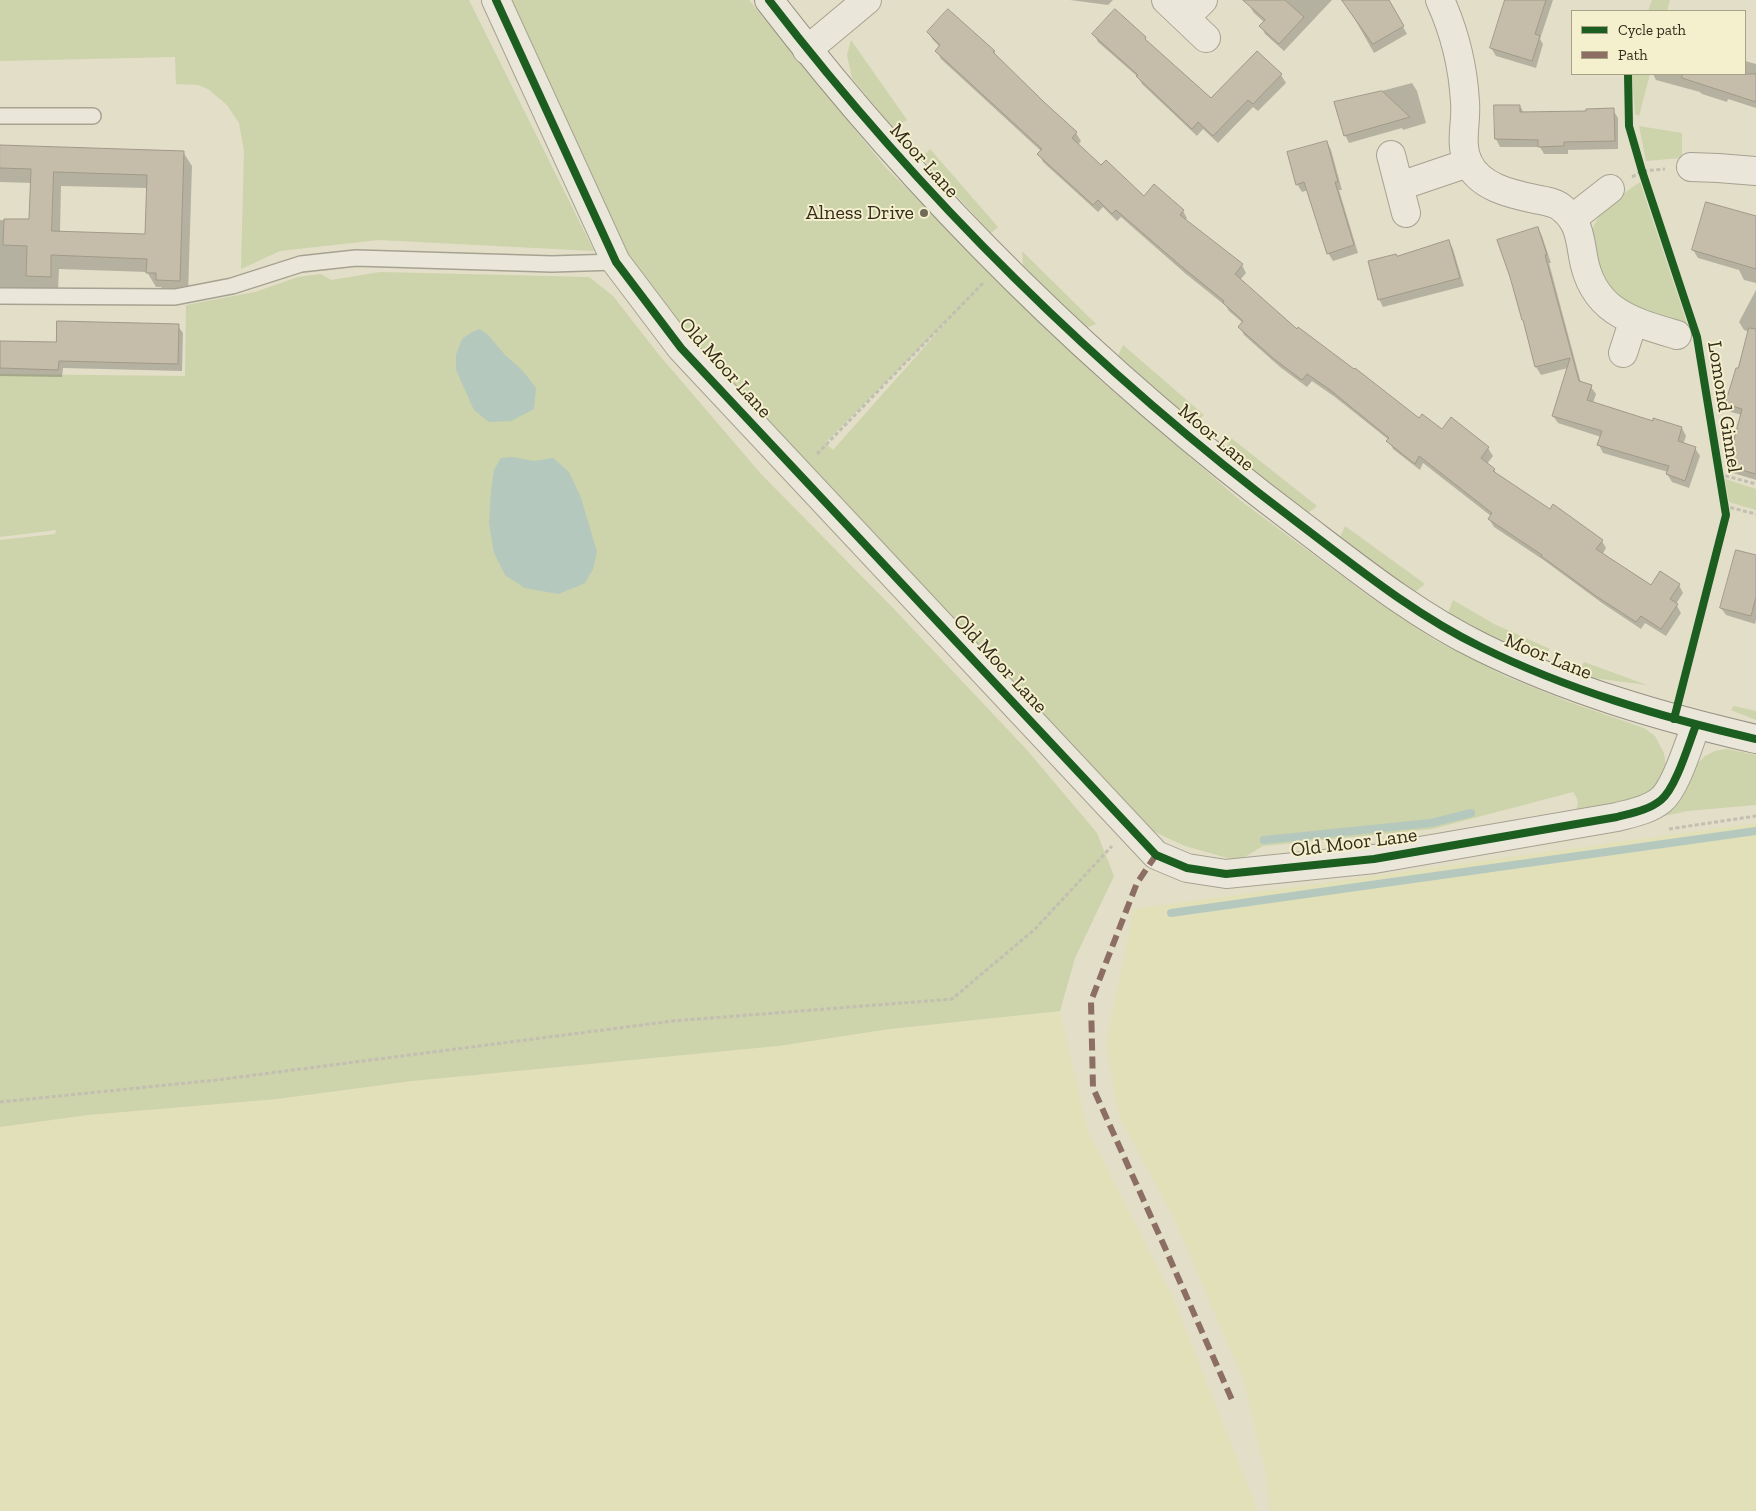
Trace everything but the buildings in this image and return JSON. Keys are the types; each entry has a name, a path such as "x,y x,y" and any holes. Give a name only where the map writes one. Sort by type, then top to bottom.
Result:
{"street":[{"name":"Old Moor Lane","path":"496,0 616,262 681,348 1156,855 1187,868 1226,874 1374,859 1617,817 1644,810 1662,799 1673,783 1696,725"},
{"name":"Moor Lane","path":"769,0 807,50 881,138 948,212 1000,265 1099,358 1183,432 1252,488 1378,584 1428,617 1478,646 1555,680 1696,725 1756,739"},
{"path":"807,50 867,0"},
{"path":"1440,0 1450,22 1461,62 1466,104 1463,148 1468,163 1477,175 1491,185 1513,194 1561,207 1573,218 1580,235 1585,270 1593,287 1605,304 1633,322 1677,336"},
{"path":"1184,6 1206,38"},
{"path":"1391,156 1406,212"},
{"path":"1400,186 1468,163"},
{"path":"1690,167 1756,171"},
{"path":"1573,218 1610,189"},
{"path":"1623,353 1633,322"}],"lane":[{"path":"0,116 93,116"},
{"path":"0,296 175,297 232,286 302,264 356,258 552,264 616,262"}],"path":[{"path":"1640,162 1645,180"},
{"path":"799,473 1000,265"},
{"path":"1719,478 1756,484"},
{"path":"1723,502 1756,514"},
{"path":"1723,502 1726,515"},
{"path":"1668,829 1756,816"},
{"path":"0,1102 226,1078 673,1021 952,999 1035,929 1130,827"}],"shaded area":[{"path":"480,329 522,370 536,388 534,409 511,421 489,422 474,410 456,370 456,355 462,339"},
{"path":"513,457 534,461 553,458 569,472 581,498 597,552 593,569 585,583 559,594 525,588 505,575 494,553 489,523 491,491 494,470 501,458"},
{"path":"1756,823 1756,1511 1270,1511 1266,1473 1243,1379 1174,1218 1119,1116 1106,1044 1134,909"},
{"path":"1060,1011 1088,1131 1173,1298 1258,1511 0,1511 0,1127 88,1115 277,1099 412,1081 778,1046 890,1029"}],"green space":[{"path":"0,0 469,0 594,251 379,240 280,251 241,269 244,151 239,123 227,105 208,89 198,85 176,84 175,57 0,61"},
{"path":"508,0 749,0 887,169 1101,381 1241,501 1365,593 1433,639 1505,676 1569,702 1644,728 1655,736 1664,753 1666,767 1663,779 1643,800 1575,811 1578,802 1573,792 1432,829 1263,846 1238,861 1185,846 1150,830 699,353 631,259 578,154","holes":["951,317 833,450 825,443"]},
{"path":"1652,0 1670,0 1667,10 1648,10"},
{"path":"851,40 907,120 893,128 852,78 847,55"},
{"path":"1632,75 1650,75 1639,116 1635,114"},
{"path":"1639,126 1682,133 1682,158 1646,161"},
{"path":"930,149 998,227 991,233 922,158"},
{"path":"1640,182 1688,326 1638,312 1613,295 1594,266 1591,232 1602,209"},
{"path":"1022,251 1096,324 1086,328 1023,266"},
{"path":"380,272 589,277 613,296 660,356 761,474 892,607 1027,750 1097,833 1114,876 1075,958 1060,1011 890,1029 778,1046 412,1081 277,1099 88,1115 0,1127 0,540 55,534 56,530 0,537 0,374 185,376 186,305 255,292 298,277 321,274 331,280"},
{"path":"1123,345 1204,415 1194,424 1118,356"},
{"path":"1231,438 1317,506 1307,514 1225,450"},
{"path":"1725,479 1756,489 1756,510 1729,502"},
{"path":"1345,526 1425,584 1415,592 1340,538"},
{"path":"1453,600 1494,624 1550,649 1541,659 1485,633 1448,613"},
{"path":"1584,662 1647,685 1585,677 1578,673"},
{"path":"1734,706 1756,711 1756,720 1731,710"},
{"path":"1727,749 1756,755 1756,805 1687,811 1660,817 1673,806 1696,765 1705,756 1715,751"}],"waterway":[{"path":"1264,840 1431,823 1471,813"},
{"path":"1171,913 1756,831"}],"marked path":[{"path":"1156,855 1137,883 1091,1001 1093,1088 1232,1400"}],"cycle path":[{"path":"496,0 616,262 681,348 1156,855 1187,868 1226,874 1374,859 1617,817 1651,806 1667,794 1677,776 1696,725"},
{"path":"769,0 827,73 888,144 1016,280 1152,406 1224,465 1364,573 1409,605 1457,634 1481,647 1547,676 1650,712 1756,739"},
{"name":"Lomond Ginnel","path":"1628,75 1629,126 1697,337 1726,515 1674,719"}],"place":[{"name":"Alness Drive","path":"924,213"}]}
